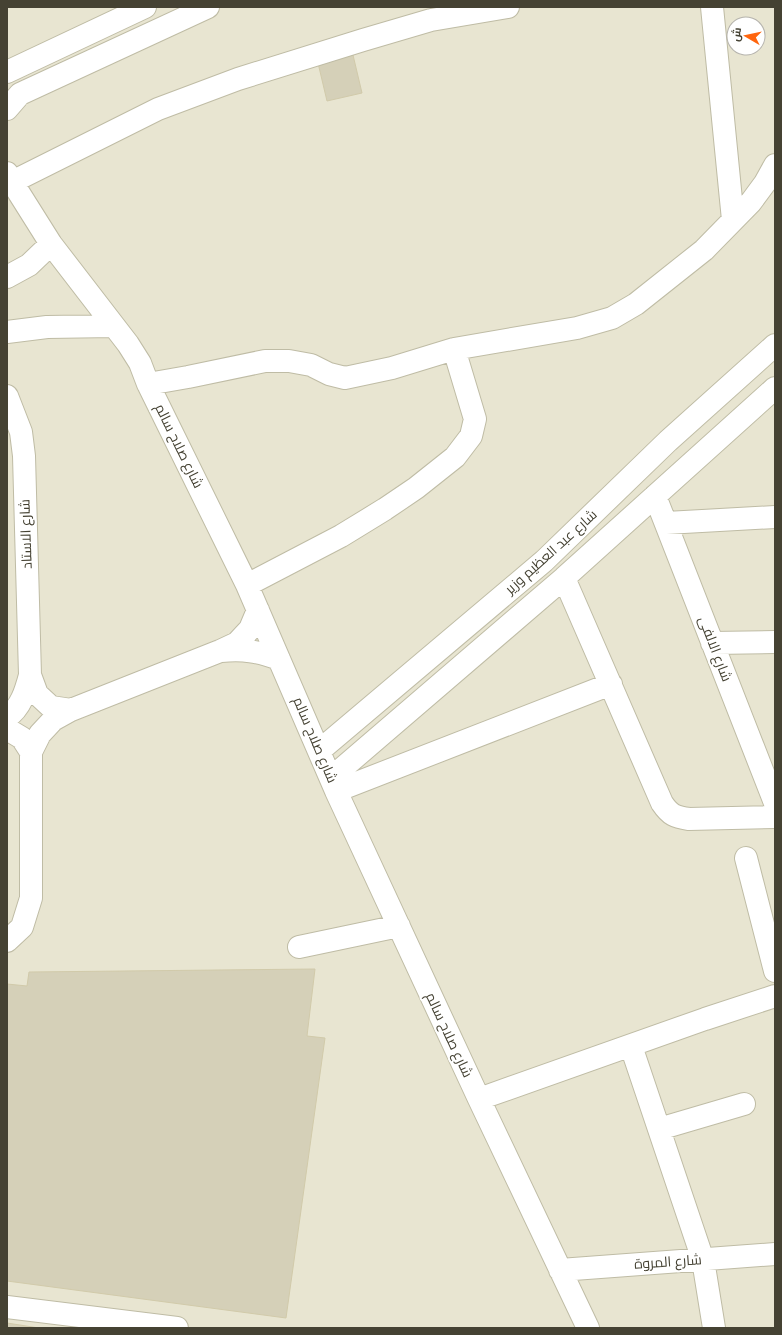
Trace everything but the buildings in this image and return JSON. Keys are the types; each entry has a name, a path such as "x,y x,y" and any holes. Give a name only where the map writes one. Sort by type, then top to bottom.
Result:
{"street":[{"path":"7,72 145,7"},
{"path":"7,109 20,94 208,7"},
{"path":"9,178 158,109 238,79 431,20 508,7"},
{"path":"712,7 733,220"},
{"path":"148,384 265,361 289,360 311,365 330,374 345,378 392,368 454,349 577,328 612,318 636,304 704,250 751,202 766,183 775,165"},
{"name":"شارع صلاح سالم","path":"9,178 52,244 128,344 140,363 148,384 247,585 319,751 399,926 588,1328"},
{"path":"7,277 29,265 52,244"},
{"path":"7,332 47,327 114,326"},
{"name":"شارع عبد العظيم وزير","path":"319,751 544,561 668,441 775,346"},
{"path":"247,585 341,536 391,505 455,457 471,436 475,419 454,349"},
{"name":"شارع عبد العظيم وزير","path":"334,784 775,388"},
{"name":"شارع الاستاد","path":"7,396 21,432 15,457 30,676 37,694 51,707 70,710"},
{"path":"701,412 702,424 706,429 716,436 721,436"},
{"path":"668,441 683,445 689,458 688,466"},
{"name":"شارع الالفى","path":"655,496 775,803"},
{"path":"666,523 775,517"},
{"path":"564,578 662,804 668,812 678,818 689,819 775,817"},
{"path":"7,941 22,927 31,898 31,752 40,734 53,720 70,710 237,643 250,629 258,610"},
{"path":"712,643 775,642"},
{"path":"220,651 247,650 260,652 279,659"},
{"name":"شارع الاستاد","path":"7,717 11,715 24,697 30,676"},
{"path":"334,784 611,684"},
{"path":"7,729 22,738 31,752"},
{"path":"746,858 775,971"},
{"path":"299,947 399,926"},
{"path":"479,1098 631,1046 773,1002"},
{"path":"631,1046 703,1260 714,1328"},
{"path":"659,1129 744,1104"},
{"name":"شارع المروة","path":"560,1270 775,1254"},
{"path":"7,1306 177,1328"}],"shaded area":[{"path":"7,7 775,7 775,1328 7,1328"}]}
